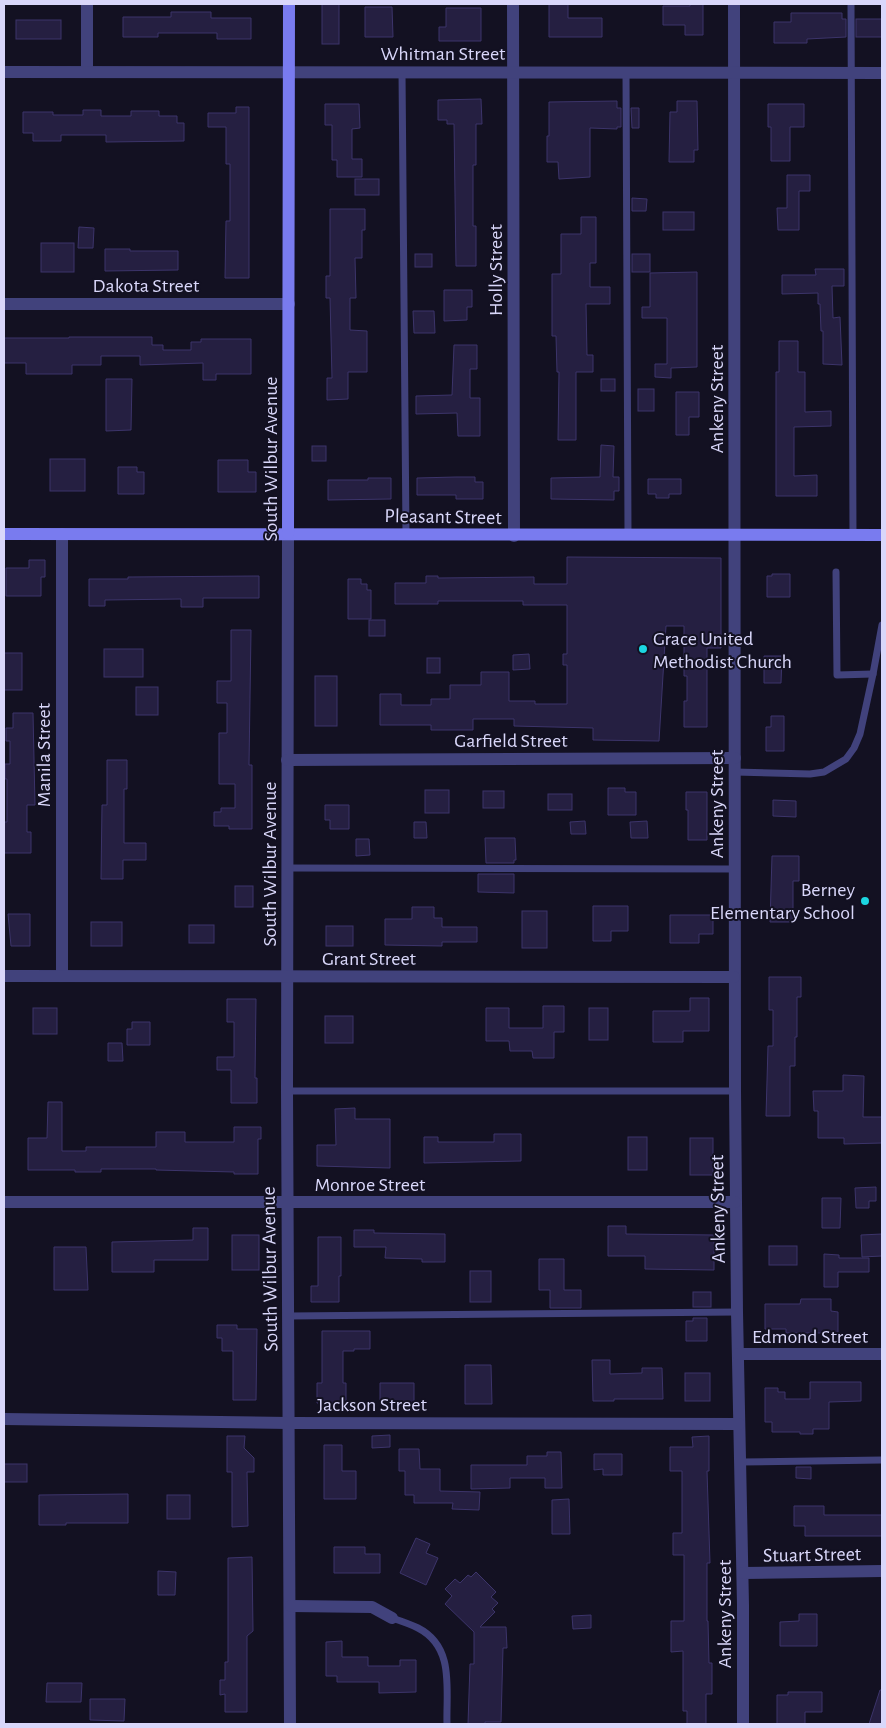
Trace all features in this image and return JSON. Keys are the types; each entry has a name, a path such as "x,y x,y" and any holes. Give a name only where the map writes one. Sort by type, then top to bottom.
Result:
{"main road":[{"name":"South Wilbur Avenue","path":"288,534 289,4"},
{"name":"Pleasant Street","path":"4,534 882,535"}],"street":[{"path":"87,4 87,72"},
{"name":"Holly Street","path":"513,4 514,536"},
{"name":"Ankeny Street","path":"734,4 734,977 737,1312 743,1573 743,1724"},
{"name":"Whitman Street","path":"4,72 882,73"},
{"name":"Dakota Street","path":"4,304 289,304"},
{"name":"Manila Street","path":"62,534 62,976"},
{"name":"South Wilbur Avenue","path":"288,534 287,1202 290,1724"},
{"name":"Garfield Street","path":"287,760 735,758"},
{"name":"Grant Street","path":"4,976 734,977"},
{"name":"Monroe Street","path":"4,1202 736,1202"},
{"name":"Edmond Street","path":"738,1354 882,1354"},
{"name":"Jackson Street","path":"4,1419 289,1423 740,1424"},
{"name":"Stuart Street","path":"743,1573 882,1572"},
{"path":"290,1606 372,1607 392,1618"}],"lane":[{"path":"851,4 853,535"},
{"path":"402,72 406,534"},
{"path":"626,72 628,534"},
{"path":"836,572 837,675 874,674"},
{"path":"735,772 810,774 824,772 846,759 854,748 860,734 874,674 882,625"},
{"path":"288,868 734,869"},
{"path":"287,1091 735,1091"},
{"path":"289,1316 737,1312"},
{"path":"741,1462 882,1460"},
{"path":"392,1618 418,1628 439,1645 445,1657 447,1724"}],"building":[{"path":"322,4 339,4 339,44 322,44"},
{"path":"549,4 568,4 568,18 602,18 602,37 549,37"},
{"path":"690,4 703,4 703,35 685,35 685,25 663,25 663,6 690,6"},
{"path":"365,7 392,7 393,37 365,37"},
{"path":"446,8 481,8 481,41 439,41 439,27 446,27"},
{"path":"171,12 211,12 211,18 251,18 251,39 217,39 217,33 158,33 158,37 123,37 123,17 171,17"},
{"path":"791,13 842,13 842,19 846,19 846,37 807,39 807,43 774,43 774,22 791,22"},
{"path":"856,19 882,19 882,37 856,37"},
{"path":"16,20 61,20 61,39 16,39"},
{"path":"481,99 482,124 476,124 476,165 473,165 473,226 476,226 476,266 456,266 454,124 447,124 447,120 438,120 438,100"},
{"path":"617,101 617,108 621,108 621,127 617,127 617,129 590,128 590,177 559,179 558,162 547,162 549,102"},
{"path":"677,101 697,101 698,150 694,150 694,162 669,162 670,112 677,112"},
{"path":"325,104 359,104 360,128 352,129 352,159 362,159 362,177 337,177 337,160 332,160 332,125 325,125"},
{"path":"768,104 804,104 804,127 790,127 790,161 771,161 771,127 768,127"},
{"path":"236,107 249,107 249,278 225,278 226,221 230,221 230,164 226,164 226,127 208,127 208,113 236,113"},
{"path":"631,108 639,108 639,128 632,128"},
{"path":"83,110 101,110 101,116 131,116 131,111 159,111 159,116 177,116 177,123 184,123 184,141 106,142 106,135 61,135 61,141 33,141 33,133 23,133 23,112 83,115"},
{"path":"787,175 810,175 810,191 799,191 799,230 778,230 777,208 787,208"},
{"path":"355,179 379,179 379,195 355,195"},
{"path":"632,198 647,199 646,211 632,211"},
{"path":"330,209 365,209 365,230 362,230 362,258 355,258 356,298 350,298 350,330 367,331 367,372 348,372 348,399 327,400 327,378 332,378 330,298 326,298 326,276 330,276"},
{"path":"663,212 694,212 694,230 663,230"},
{"path":"581,217 596,217 596,263 590,263 590,287 610,287 610,304 586,304 587,355 593,355 593,372 576,372 576,440 558,440 559,372 557,372 556,336 552,336 552,274 561,274 561,234 581,234"},
{"path":"79,227 94,228 93,248 78,248"},
{"path":"41,243 74,243 74,272 41,272"},
{"path":"105,249 178,251 178,270 105,271"},
{"path":"415,254 432,254 432,267 415,267"},
{"path":"632,254 650,254 650,272 632,272"},
{"path":"815,269 844,269 844,286 832,286 833,318 840,317 842,365 823,364 823,331 821,331 818,293 782,294 782,275 816,275"},
{"path":"697,272 697,367 671,368 671,378 655,377 655,364 667,364 667,318 642,318 642,307 650,307 650,273"},
{"path":"444,290 472,290 472,307 467,307 467,320 444,321"},
{"path":"413,311 434,311 435,333 414,333"},
{"path":"152,337 152,345 163,345 163,350 191,350 191,342 201,342 201,339 251,339 251,374 216,374 216,380 203,380 203,363 140,365 140,356 101,356 101,365 72,365 72,374 26,374 26,363 4,363 4,338"},
{"path":"779,341 798,341 798,372 805,372 805,412 831,411 831,426 794,427 794,476 817,475 817,496 776,496 776,372 779,372"},
{"path":"454,345 477,345 477,369 470,369 470,398 480,398 480,436 458,436 457,413 416,414 416,396 452,395"},
{"path":"106,379 132,379 131,430 106,431"},
{"path":"601,379 615,379 615,391 601,391"},
{"path":"638,389 654,389 654,411 638,411"},
{"path":"676,392 699,392 699,417 689,417 689,435 676,435"},
{"path":"601,445 614,446 613,477 619,477 619,491 614,491 614,500 551,499 551,478 600,477"},
{"path":"312,446 326,446 326,461 312,461"},
{"path":"50,459 85,459 85,491 50,491"},
{"path":"218,460 248,460 248,472 256,472 256,492 218,492"},
{"path":"118,467 137,467 137,472 144,472 144,494 118,494"},
{"path":"475,477 475,482 483,482 483,499 456,499 456,495 417,495 417,478"},
{"path":"368,478 391,478 391,499 328,500 328,480 368,480"},
{"path":"648,479 681,479 681,494 669,494 669,498 656,498 656,494 648,494"},
{"path":"567,557 721,558 721,648 707,648 707,727 684,727 684,701 687,701 687,676 684,676 684,626 666,626 659,741 593,740 593,728 514,726 514,719 473,719 473,730 431,730 431,725 380,725 380,694 401,694 401,705 431,705 431,699 450,699 450,685 481,685 481,672 509,672 509,701 535,701 535,704 567,704 567,665 563,665 563,654 567,654 567,605 523,605 523,601 438,601 438,604 395,604 395,583 426,583 426,576 438,576 438,578 534,577 534,584 567,584"},
{"path":"29,560 45,560 45,577 41,577 41,596 6,596 6,568 29,568"},
{"path":"772,574 790,574 790,597 767,597 767,576 772,576"},
{"path":"259,576 259,598 203,598 203,607 181,607 181,599 105,600 105,606 89,606 89,579"},
{"path":"348,579 361,579 361,584 367,584 367,590 371,590 371,619 348,619"},
{"path":"369,620 385,620 385,636 369,636"},
{"path":"231,630 251,630 249,765 252,765 252,829 229,829 229,826 214,826 214,812 221,812 221,808 235,808 235,784 219,784 219,733 227,733 227,703 217,703 217,681 231,681"},
{"path":"104,649 143,649 143,677 104,677"},
{"path":"4,653 22,653 22,690 4,690"},
{"path":"529,654 530,669 513,670 513,655"},
{"path":"764,656 782,656 781,683 764,683"},
{"path":"427,658 440,658 440,673 427,673"},
{"path":"315,676 337,676 337,726 315,726"},
{"path":"136,687 158,687 158,715 136,715"},
{"path":"13,713 33,713 35,805 27,805 27,832 31,832 31,853 4,853 4,822 7,822 5,764 10,764 10,741 6,741 6,728 13,728"},
{"path":"771,716 784,716 784,751 766,751 766,727 771,727"},
{"path":"107,760 127,760 127,789 124,789 124,843 146,843 146,860 123,860 123,879 101,879 102,805 107,805"},
{"path":"608,788 625,788 625,792 636,792 636,815 608,815"},
{"path":"425,790 449,790 449,813 425,813"},
{"path":"483,791 504,791 504,808 483,808"},
{"path":"686,792 707,792 707,840 688,840"},
{"path":"548,794 572,794 572,810 548,810"},
{"path":"773,800 796,801 796,817 773,816"},
{"path":"325,805 349,805 349,829 330,829 330,820 325,820"},
{"path":"585,821 586,834 571,834 570,822"},
{"path":"647,821 648,838 631,838 630,822"},
{"path":"414,822 426,822 427,838 414,838"},
{"path":"485,838 515,838 516,860 514,860 514,863 486,863"},
{"path":"356,839 369,839 370,855 356,856"},
{"path":"772,856 799,856 799,881 793,881 793,922 770,922"},
{"path":"478,874 514,874 514,893 478,892"},
{"path":"235,886 253,886 253,907 235,907"},
{"path":"593,906 628,906 628,931 611,931 611,941 593,941"},
{"path":"412,907 434,907 434,918 442,918 442,927 477,927 477,942 442,942 442,946 385,945 385,919 412,919"},
{"path":"522,911 547,911 547,948 522,948"},
{"path":"8,914 30,914 30,946 11,946"},
{"path":"670,915 713,915 713,934 699,934 699,943 670,943"},
{"path":"91,922 122,922 122,946 91,946"},
{"path":"189,925 214,925 214,943 189,943"},
{"path":"326,926 353,926 353,946 326,946"},
{"path":"769,977 801,977 801,997 797,997 795,1066 790,1066 790,1116 766,1116 768,1046 773,1046 773,1010 769,1010"},
{"path":"690,998 709,998 709,1031 683,1031 683,1042 653,1042 653,1011 690,1011"},
{"path":"227,999 256,999 255,1078 257,1078 257,1103 231,1103 231,1070 217,1070 217,1057 234,1057 234,1022 227,1022"},
{"path":"543,1006 564,1006 564,1032 554,1032 554,1058 533,1058 532,1051 510,1051 509,1041 486,1041 486,1008 509,1008 509,1028 543,1028"},
{"path":"33,1008 57,1008 57,1034 33,1034"},
{"path":"589,1008 608,1008 608,1040 589,1040"},
{"path":"325,1016 353,1016 353,1043 325,1043"},
{"path":"132,1022 150,1022 150,1045 127,1045 127,1029 132,1029"},
{"path":"108,1043 122,1043 123,1061 108,1061"},
{"path":"843,1075 864,1076 863,1117 882,1117 882,1143 844,1144 844,1138 818,1138 818,1111 814,1111 813,1091 843,1091"},
{"path":"48,1102 62,1102 62,1151 86,1151 86,1147 156,1147 156,1132 185,1132 185,1142 234,1142 234,1127 261,1127 261,1139 258,1139 258,1174 156,1169 101,1169 101,1172 28,1170 28,1138 47,1138"},
{"path":"355,1108 355,1119 390,1119 390,1168 317,1166 317,1145 336,1145 335,1109"},
{"path":"494,1134 521,1134 521,1161 424,1163 424,1137 438,1137 438,1142 494,1142"},
{"path":"628,1137 647,1137 647,1170 628,1170"},
{"path":"690,1138 713,1138 713,1175 690,1175"},
{"path":"876,1187 876,1201 869,1201 869,1208 856,1208 855,1188"},
{"path":"822,1198 841,1198 840,1228 822,1228"},
{"path":"608,1226 626,1226 626,1234 714,1235 714,1270 645,1269 645,1256 608,1256"},
{"path":"193,1228 208,1228 208,1260 154,1260 154,1272 112,1272 112,1242 193,1240"},
{"path":"354,1230 374,1230 374,1233 445,1234 445,1262 422,1262 422,1259 385,1258 386,1247 354,1247"},
{"path":"882,1234 882,1256 862,1257 861,1235"},
{"path":"232,1235 259,1235 259,1270 232,1270"},
{"path":"318,1237 341,1237 339,1302 311,1302 311,1286 318,1286"},
{"path":"769,1246 797,1246 797,1265 769,1265"},
{"path":"54,1247 86,1247 88,1290 54,1290"},
{"path":"824,1254 839,1255 839,1258 869,1258 869,1272 838,1272 838,1287 824,1287"},
{"path":"539,1259 564,1259 564,1290 581,1290 581,1308 550,1308 550,1290 539,1290"},
{"path":"470,1271 491,1271 491,1302 470,1302"},
{"path":"693,1292 711,1292 711,1307 693,1307"},
{"path":"801,1299 831,1299 831,1311 838,1312 838,1333 786,1333 786,1329 765,1329 765,1304 800,1304"},
{"path":"693,1318 707,1318 707,1341 686,1341 686,1321 693,1321"},
{"path":"217,1325 237,1325 237,1329 257,1329 256,1400 233,1400 233,1351 222,1351 222,1338 217,1338"},
{"path":"322,1331 370,1331 370,1349 343,1351 343,1383 346,1383 346,1403 317,1403 317,1383 322,1383"},
{"path":"592,1360 610,1360 610,1374 642,1373 642,1368 662,1368 663,1399 593,1401"},
{"path":"465,1365 491,1365 492,1404 465,1404"},
{"path":"685,1373 710,1373 710,1401 685,1401"},
{"path":"810,1382 861,1382 861,1401 829,1402 829,1429 813,1429 813,1434 772,1432 772,1422 765,1422 765,1388 778,1388 778,1392 785,1392 785,1399 810,1399"},
{"path":"380,1383 414,1383 414,1403 388,1403 388,1400 380,1400"},
{"path":"390,1435 390,1447 372,1448 372,1436"},
{"path":"227,1436 245,1436 244,1448 254,1458 254,1472 247,1472 248,1526 232,1527 232,1472 227,1472"},
{"path":"709,1436 709,1471 707,1471 710,1563 707,1563 707,1621 709,1663 712,1663 712,1694 706,1694 706,1724 687,1724 687,1711 683,1711 683,1651 671,1652 671,1621 684,1621 684,1555 673,1555 673,1533 682,1533 682,1471 670,1471 670,1447 693,1447 692,1437"},
{"path":"324,1445 342,1445 342,1471 356,1471 356,1499 324,1499"},
{"path":"399,1449 419,1449 420,1469 440,1469 440,1491 480,1492 479,1510 452,1509 453,1503 414,1503 414,1495 405,1495 405,1471 399,1471"},
{"path":"547,1452 561,1452 562,1488 545,1488 545,1478 510,1478 510,1488 471,1489 471,1465 527,1465 527,1456 547,1456"},
{"path":"594,1454 622,1454 622,1475 603,1475 603,1469 594,1470"},
{"path":"4,1464 27,1464 27,1482 4,1482"},
{"path":"796,1467 811,1467 811,1479 796,1478"},
{"path":"128,1494 128,1523 39,1525 39,1495"},
{"path":"167,1495 190,1495 190,1519 167,1519"},
{"path":"569,1499 570,1534 552,1534 552,1500"},
{"path":"794,1506 824,1506 824,1515 882,1515 882,1536 805,1536 805,1526 794,1526"},
{"path":"416,1538 430,1544 426,1553 438,1558 426,1585 400,1573"},
{"path":"334,1547 365,1547 365,1554 380,1554 380,1573 334,1573"},
{"path":"252,1557 253,1631 247,1636 247,1712 225,1712 225,1694 220,1695 220,1680 225,1680 225,1662 228,1662 228,1558"},
{"path":"158,1571 176,1572 175,1595 158,1595"},
{"path":"476,1572 496,1592 491,1597 498,1603 492,1609 495,1612 480,1627 506,1627 507,1648 503,1648 501,1722 485,1722 485,1724 468,1724 470,1664 474,1664 474,1632 445,1604 452,1596 445,1589 455,1579 460,1583 468,1575 471,1577"},
{"path":"799,1614 817,1614 817,1646 780,1646 780,1622 799,1621"},
{"path":"591,1615 591,1628 573,1629 572,1616"},
{"path":"342,1641 342,1657 368,1657 368,1666 400,1666 400,1660 416,1660 416,1692 379,1693 379,1682 337,1682 337,1676 326,1676 326,1642"},
{"path":"47,1683 82,1683 81,1702 46,1702"},
{"path":"880,1690 882,1690 882,1724 869,1724"},
{"path":"788,1692 822,1692 822,1712 805,1712 805,1724 777,1724 777,1695 788,1695"},
{"path":"90,1699 125,1699 124,1721 90,1720"}],"place":[{"name":"Grace United Methodist Church","path":"643,649"},
{"name":"Berney Elementary School","path":"865,901"}]}
